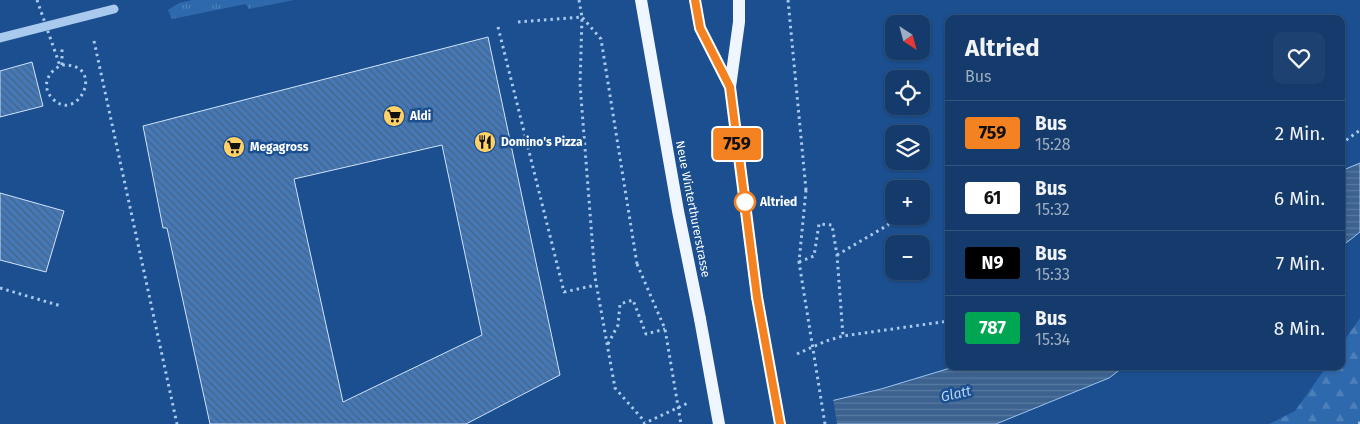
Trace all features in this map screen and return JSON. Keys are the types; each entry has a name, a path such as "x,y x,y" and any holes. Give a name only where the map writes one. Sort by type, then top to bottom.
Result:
{"main road":[{"name":"Neue Winterthurerstrasse","path":"641,0 678,211 719,424"},
{"path":"695,0 700,28 730,87"},
{"path":"739,0 739,22 730,87 757,297 780,424"}],"lane":[{"path":"0,38 114,9"}],"path":[{"path":"37,0 60,66 50,73 46,85 48,91 55,101 67,104 74,103 84,94 86,80 79,69 73,66 62,65 62,49"},
{"path":"579,0 582,17 580,84 596,285 615,388 645,422"},
{"path":"788,0 806,190 799,262 825,424"},
{"path":"518,22 582,17"},
{"path":"582,17 601,39 637,264 665,329 682,424"},
{"path":"498,27 564,292 596,285"},
{"path":"94,41 176,424"},
{"path":"1345,141 1360,130"},
{"path":"799,262 814,256 819,224 832,224 837,255 843,336 945,322"},
{"path":"837,255 888,225"},
{"path":"0,288 61,306"},
{"path":"607,345 618,325 620,304 633,300 646,334 665,329"}],"green space":[{"path":"192,0 294,0 249,9 246,4 172,19 168,10 179,3"},
{"path":"1360,318 1360,424 1269,424 1295,411 1324,370 1345,370 1345,339"}],"water":[{"path":"1360,163 1360,232 1345,244 1345,169"},
{"name":"Glatt","path":"945,370 1120,370 1109,378 996,424 750,424 764,417 881,389"}],"pier":[{"path":"833,398 837,424 748,424 763,415"}],"building":[{"path":"488,37 560,375 466,424 210,424 167,228 163,228 143,126","holes":["442,145 482,335 343,402 294,179"]},
{"path":"32,62 43,106 0,117 0,71"},
{"path":"0,193 64,211 46,272 0,260"}],"bus line":[{"name":"759","path":"695,0 700,28 730,87 757,297 780,424"}],"place":[{"name":"Aldi","path":"394,116"},
{"name":"Domino's Pizza","path":"485,142"},
{"name":"Megagross","path":"234,147"},
{"name":"Altried","path":"745,202"}]}
